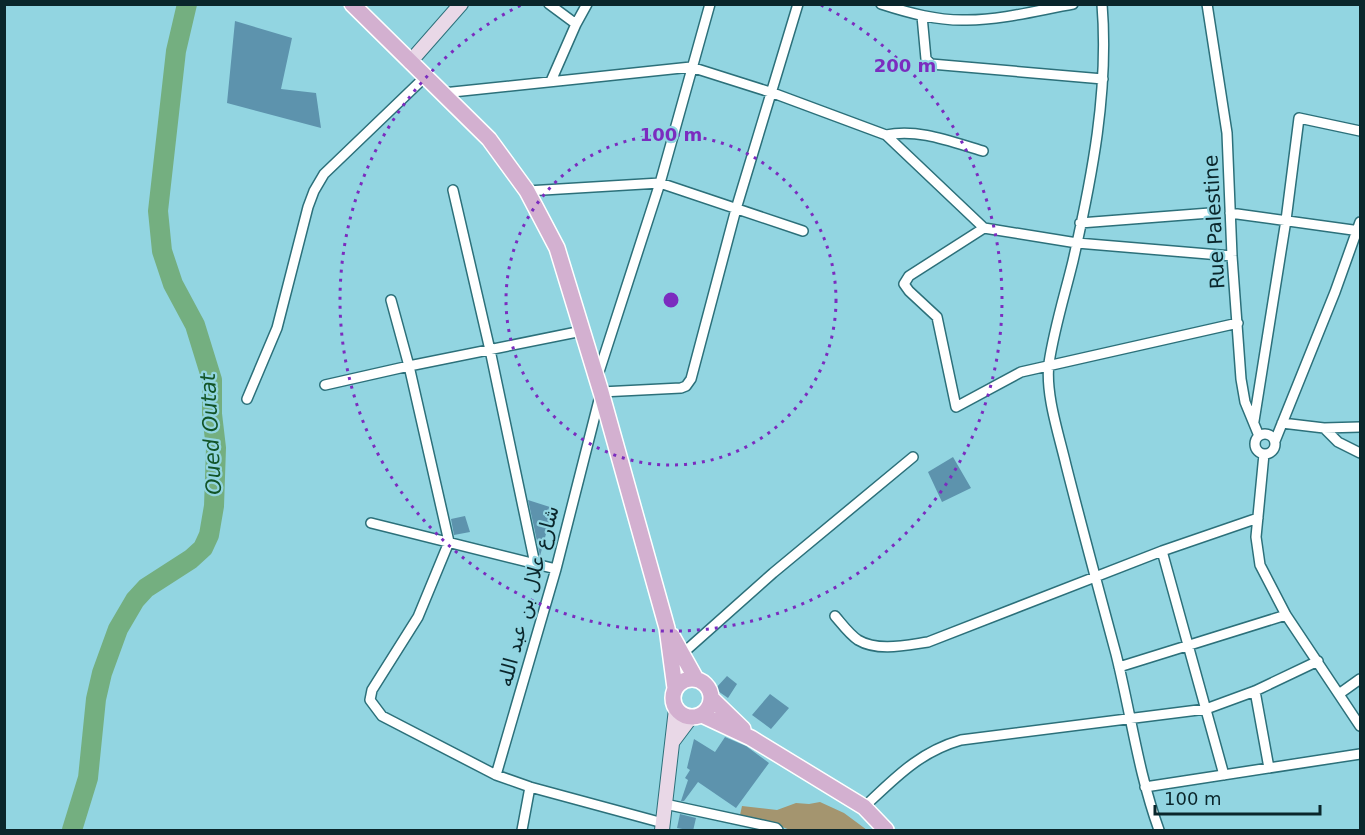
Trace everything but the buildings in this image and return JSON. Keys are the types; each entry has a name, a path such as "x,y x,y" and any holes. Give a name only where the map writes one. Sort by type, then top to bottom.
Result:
{"main road":[{"path":"352,4 489,139 527,191 557,248 599,386 667,628 675,688 672,699 676,710 685,716 696,716 751,738 864,807 886,831"},
{"path":"667,628 696,679 707,686 711,698 751,738"},
{"path":"675,688 684,681 696,679"},
{"path":"696,716 710,705 711,698"}],"street":[{"path":"410,62 461,4"},
{"path":"549,4 576,24"},
{"path":"551,81 587,4"},
{"name":"شارع علال بن عبد الله","path":"496,775 556,569 599,386 660,183 710,4"},
{"path":"599,386 686,386 692,379 736,209 773,93 798,4"},
{"path":"882,5 922,16 968,20 1073,4"},
{"path":"1102,4 1103,78 1096,140 1077,243 1049,364 1049,392 1079,522 1096,577 1119,668 1129,719 1159,831"},
{"name":"Rue Palestine","path":"1207,4 1227,133 1232,256 1241,379 1245,402 1259,436"},
{"path":"922,16 926,59 931,64 1103,78"},
{"path":"443,93 691,67 773,93 886,135 984,228 1077,243 1232,256"},
{"path":"247,399 277,327 314,191 324,174 425,77"},
{"path":"1254,422 1286,220 1299,118 1360,131"},
{"path":"886,135 902,132 925,135 983,151"},
{"path":"527,191 660,183 803,231"},
{"path":"453,190 490,350 535,564"},
{"path":"1080,223 1210,213"},
{"path":"1230,213 1359,228 1272,451 1264,454"},
{"path":"984,228 909,276 904,284 937,317 956,406 1021,372 1238,323"},
{"path":"391,300 409,366 449,542 418,617 369,695 370,700 382,716 496,775 663,827 676,710"},
{"path":"325,385 582,331"},
{"path":"1282,423 1324,428 1360,426"},
{"path":"1324,428 1338,442 1360,453"},
{"path":"1264,454 1255,446 1256,438 1267,434 1275,441"},
{"path":"1264,454 1256,537 1260,565 1286,615 1360,726"},
{"path":"682,654 773,573 913,457"},
{"path":"835,616 850,634 872,645 900,646 928,642 1162,551 1258,518"},
{"path":"371,523 556,569"},
{"path":"1162,551 1224,775"},
{"path":"1119,668 1286,615"},
{"path":"864,807 927,753 944,745 961,740 1206,709 1255,691 1318,660"},
{"path":"1339,694 1360,679"},
{"path":"1255,691 1269,768"},
{"path":"673,741 696,716"},
{"path":"1146,787 1360,754"},
{"path":"526,830 530,787"},
{"path":"665,804 776,828 778,831"}],"shaded area":[{"path":"820,802 844,813 867,830 790,830 770,822 740,815 742,806 777,810 796,803"}],"waterway":[{"name":"Oued Outat","path":"72,830 88,778 96,699 102,673 118,629 135,600 146,588 191,559 203,548 209,535 214,506 216,448 212,414 212,380 195,325 173,284 162,251 158,211 176,51 187,4"}]}
